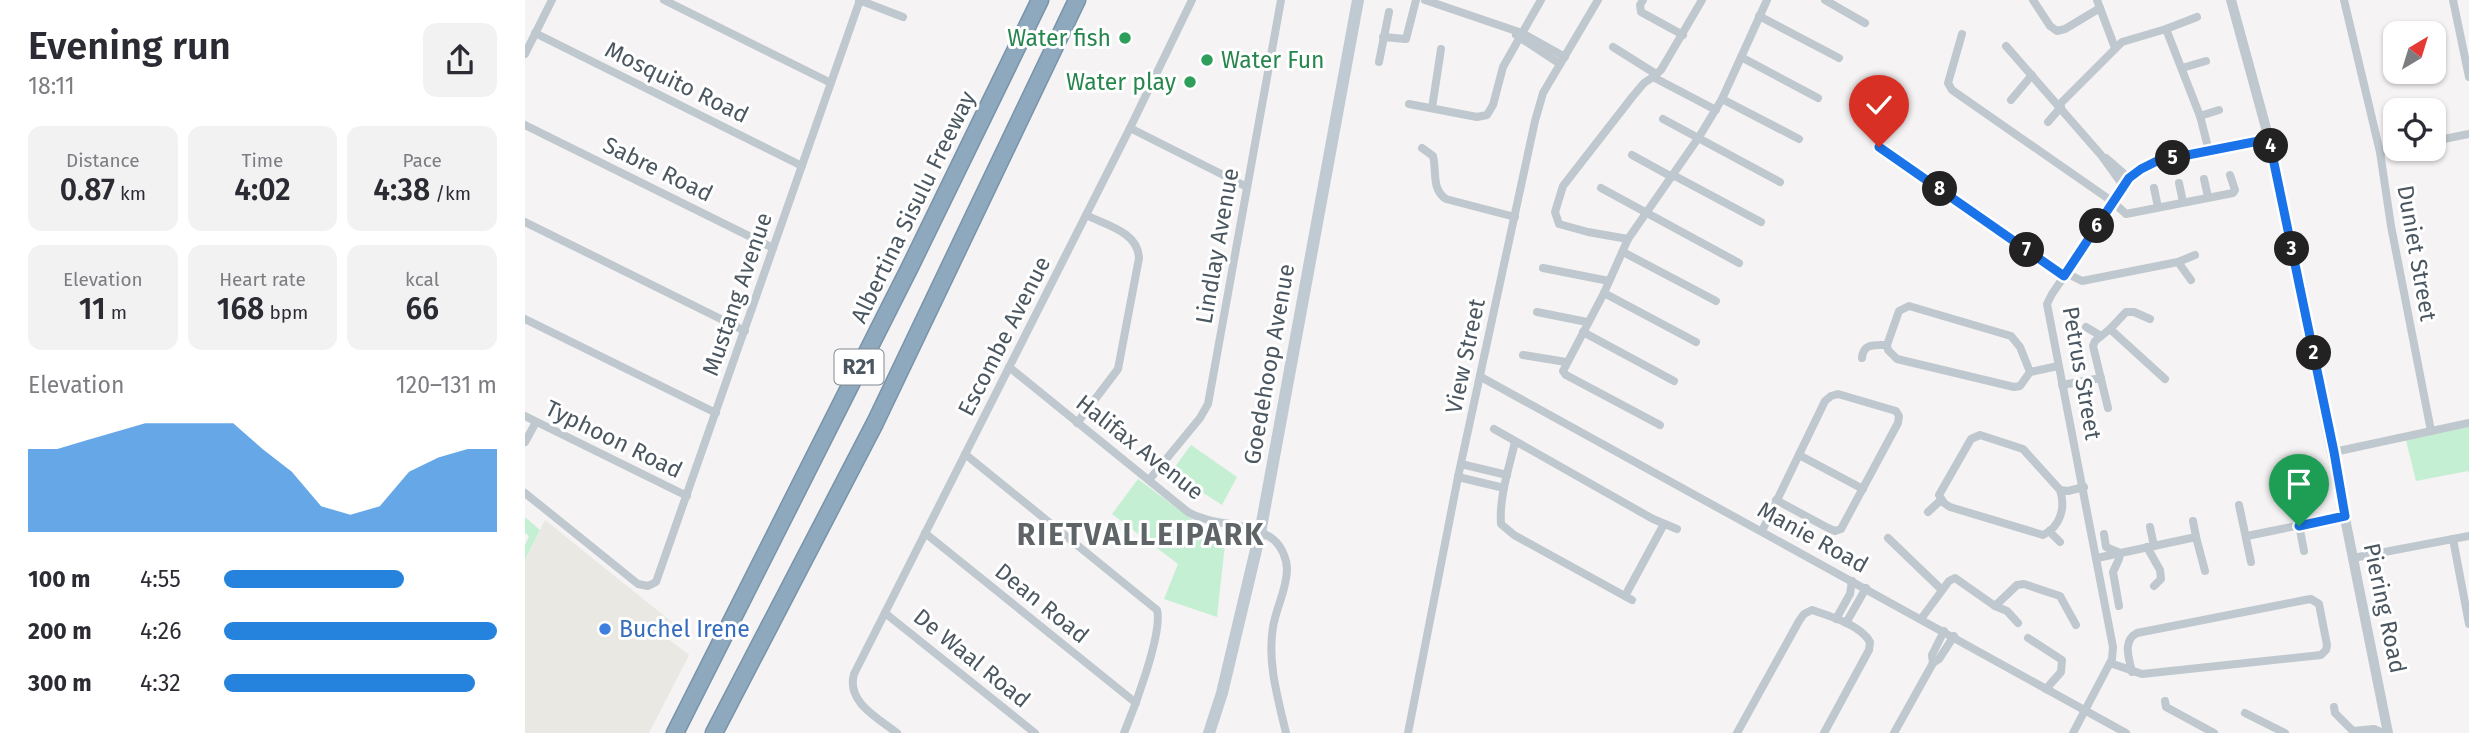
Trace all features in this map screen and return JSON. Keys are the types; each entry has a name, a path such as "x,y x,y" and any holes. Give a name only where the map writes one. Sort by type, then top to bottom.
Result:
{"highway":[{"name":"Albertina Sisulu Freeway","path":"675,733 910,267 1039,0"},
{"name":"R21","path":"714,733 875,423 1077,0"}],"main road":[{"name":"Goedehoop Avenue","path":"1209,733 1222,693 1259,533 1358,0"}],"street":[{"path":"525,54 552,0"},
{"path":"664,0 831,83"},
{"path":"860,0 903,17"},
{"name":"Mustang Avenue","path":"525,493 638,584 648,586 657,580 860,0"},
{"name":"Escombe Avenue","path":"897,733 859,702 852,689 854,674 1192,0"},
{"name":"Lindlay Avenue","path":"1149,480 1207,407 1281,0"},
{"path":"1384,37 1406,39 1416,0"},
{"path":"1425,0 1518,34 1563,60"},
{"path":"1409,104 1477,117 1487,115 1493,105 1503,67 1518,34 1541,0"},
{"name":"View Street","path":"1408,733 1458,477 1538,112 1543,93 1598,0"},
{"path":"1643,0 1640,5 1641,12 1683,35"},
{"path":"1628,239 1564,227 1557,221 1555,212 1563,186 1633,96 1655,76 1703,0"},
{"path":"1660,425 1563,371 1604,293 1628,239 1716,110 1767,0"},
{"path":"1825,0 1865,23"},
{"path":"2033,0 2050,26 2057,31 2065,29 2098,4 2115,48"},
{"name":"Piering Road","path":"2231,0 2269,139 2334,452 2388,733"},
{"name":"Duniet Street","path":"2344,0 2380,152 2391,226 2431,431"},
{"path":"2453,0 2469,78"},
{"path":"1379,62 1389,12"},
{"path":"1759,16 1839,58"},
{"path":"2048,122 2115,48 2127,39 2166,29 2197,17"},
{"path":"2166,29 2200,116 2209,151"},
{"name":"Mosquito Road","path":"535,33 802,166"},
{"path":"1962,34 1948,83 1952,90 2127,214 2234,192 2230,175"},
{"path":"2006,46 2101,155 2123,187"},
{"path":"1613,47 1655,76 1716,110"},
{"path":"1432,108 1441,49"},
{"path":"1741,57 1818,98"},
{"path":"2182,68 2206,61"},
{"path":"2011,100 2032,75"},
{"path":"1722,99 1799,139"},
{"path":"2200,116 2219,110"},
{"path":"1663,119 1780,182"},
{"name":"Sabre Road","path":"525,125 773,248"},
{"path":"1130,128 1247,187"},
{"path":"2446,139 2469,134"},
{"name":"Petrus Street","path":"2073,733 2110,663 2113,647 2047,304 2129,178 2149,164 2269,139"},
{"path":"1879,147 2065,274 2082,281 2178,262 2195,254"},
{"path":"1422,148 1433,156 1436,189 1440,195 1446,199 1515,217"},
{"path":"1632,155 1761,222"},
{"path":"2101,155 2122,169 2129,178"},
{"path":"2204,179 2208,197"},
{"path":"2179,183 2183,202"},
{"path":"1601,188 1739,263"},
{"path":"2154,188 2158,208"},
{"path":"1077,423 1118,369 1139,254 1131,238 1086,215"},
{"path":"525,222 745,331"},
{"path":"1623,252 1716,301"},
{"path":"2178,262 2191,280"},
{"path":"1543,268 1609,281"},
{"path":"1604,293 1696,342"},
{"path":"2030,372 2017,341 2011,336 1909,306 1899,311 1887,345 1897,359 2008,387 2020,386 2030,372 2059,366"},
{"path":"1537,312 1587,322"},
{"path":"2108,408 2093,346 2126,312 2136,312 2150,319"},
{"path":"525,319 716,413"},
{"path":"2086,327 2101,336"},
{"path":"2110,329 2165,379"},
{"path":"1583,332 1674,381"},
{"path":"1861,358 1868,346 1887,345"},
{"path":"1523,355 1566,362"},
{"name":"Halifax Avenue","path":"1009,367 1175,503 1200,518 1259,533"},
{"name":"Manie Road","path":"1481,377 2126,733"},
{"path":"2062,385 2101,378"},
{"path":"1762,531 1776,500 1825,401 1838,394 1896,411 1899,416 1898,423 1843,527 1835,531 1776,500"},
{"name":"Typhoon Road","path":"525,416 687,496"},
{"path":"525,442 536,422"},
{"path":"2334,452 2469,423"},
{"path":"1494,429 1677,530"},
{"path":"1980,435 2023,449 2060,490 2063,498 2060,519 2049,531 2038,535 1950,507 1939,495 1971,439 1980,435"},
{"path":"1515,442 1504,488 1501,524 1506,530 1628,598 1664,524"},
{"path":"965,454 1157,610 1158,626 1136,703 1124,733"},
{"path":"1799,455 1863,489"},
{"path":"1461,464 1507,475"},
{"path":"1458,477 1504,488"},
{"path":"2060,490 2084,487"},
{"path":"2291,496 2304,551"},
{"path":"1927,512 1941,500"},
{"path":"2239,505 2251,562"},
{"path":"2247,536 2345,516"},
{"path":"2193,521 2205,571"},
{"path":"2150,527 2151,546 2161,579 2154,586"},
{"path":"2049,531 2060,542"},
{"name":"Dean Road","path":"925,533 1136,703"},
{"path":"1259,533 1277,543 1286,564 1272,646 1272,665 1286,733"},
{"path":"2104,534 2106,547 2120,553"},
{"path":"2353,558 2469,536"},
{"path":"2097,558 2196,537"},
{"path":"1888,538 1942,590"},
{"path":"2453,539 2469,624"},
{"path":"2119,606 2113,572 2120,553"},
{"path":"1921,619 1949,581 1955,578 1994,606 2007,611 2018,623"},
{"path":"1836,619 1850,594 1852,581"},
{"path":"1994,606 2017,584 2024,584 2060,596 2076,625"},
{"path":"1846,623 1865,588"},
{"path":"2110,663 2132,672 2142,674 2321,656 2327,645 2319,604 2311,599 2305,600 2131,636 2128,642 2132,672"},
{"path":"1737,733 1804,614 1812,610 1846,623 1867,637 1871,646 1824,733"},
{"name":"De Waal Road","path":"885,613 1035,733"},
{"path":"1933,663 1932,655 1944,631"},
{"path":"1894,733 1933,663 1939,659 1954,636"},
{"path":"2028,638 2062,660 2061,672 2046,689"},
{"path":"2165,701 2167,707 2214,733"},
{"path":"2334,707 2335,713 2352,730 2374,729 2383,733"},
{"path":"2245,713 2285,733"},
{"path":"2364,730 2374,727 2385,715"}],"shaded area":[{"path":"545,520 673,623 667,638 689,655 649,733 525,733 525,561"}],"green space":[{"path":"2469,427 2469,474 2468,471 2416,481 2406,440"},
{"path":"1191,445 1237,477 1222,505 1171,472"},
{"path":"1138,479 1225,544 1217,617 1164,599 1178,564 1112,514"},
{"path":"525,517 540,530 525,560 525,545 529,536 525,533"}],"place":[{"name":"Water fish","path":"1125,38"},
{"name":"Water Fun","path":"1207,60"},
{"name":"Water play","path":"1190,82"},
{"name":"Buchel Irene","path":"605,629"}],"district":[{"name":"RIETVALLEIPARK","path":"1141,535"}],"route":[{"path":"1879,147 2064,276 2129,178 2136,172 2157,161 2269,139 2345,516 2299,526"}]}
